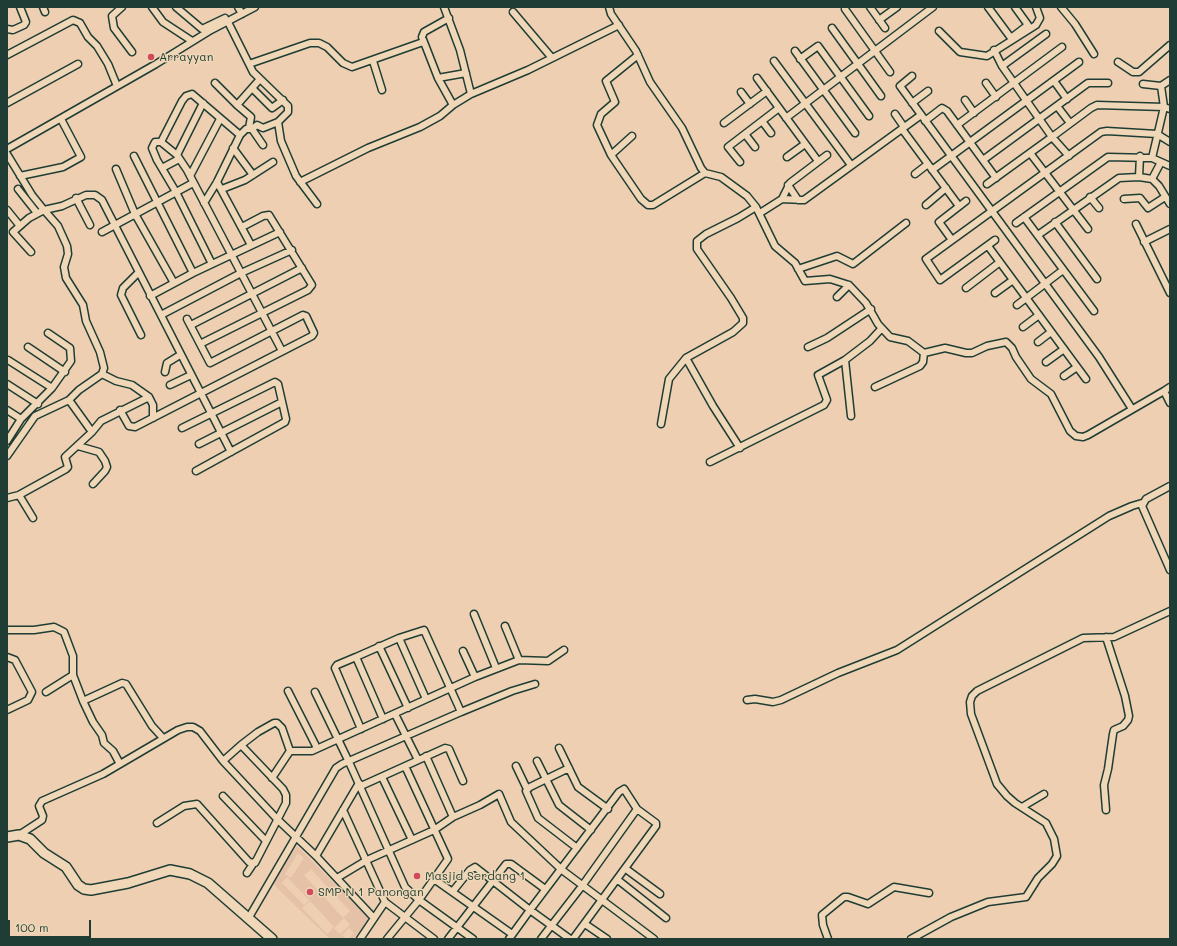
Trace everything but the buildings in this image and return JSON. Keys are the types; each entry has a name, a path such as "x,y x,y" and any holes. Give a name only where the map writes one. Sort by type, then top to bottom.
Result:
{"street":[{"path":"7,29 11,31 24,25 26,22 20,7"},
{"path":"122,7 112,16 114,28 132,52"},
{"path":"152,7 163,22 192,42"},
{"path":"176,7 202,29 242,14 255,7"},
{"path":"238,7 242,14"},
{"path":"444,7 460,50 471,94"},
{"path":"609,7 619,25 631,41 650,82 682,128 705,173"},
{"path":"870,7 885,28"},
{"path":"879,20 897,7"},
{"path":"786,118 933,7"},
{"path":"988,7 1011,38 1028,24 1015,7"},
{"path":"939,31 960,52 988,56 994,50 1004,47 1036,25 1040,18 1036,7"},
{"path":"1061,7 1094,54"},
{"path":"845,9 890,72"},
{"path":"513,12 552,58"},
{"path":"449,18 423,33 423,42 438,78 453,105"},
{"path":"7,55 66,22 73,20 80,23 88,37 97,46 108,64 117,86"},
{"path":"7,149 192,42 226,20"},
{"path":"204,203 217,182 240,135 257,125 263,128 278,122 288,112 288,106 283,100 253,72 226,20"},
{"path":"300,182 368,148 420,127 446,112 453,105 471,94 552,58 619,25"},
{"path":"832,28 881,96"},
{"path":"1002,66 1046,34"},
{"path":"249,64 310,42 319,43 327,47 349,67 358,66 423,42"},
{"path":"1118,62 1133,72 1139,72 1157,54 1170,45"},
{"path":"800,59 818,46 869,116"},
{"path":"957,125 1062,47"},
{"path":"994,50 1002,66 1014,84 1052,137 1069,156"},
{"path":"795,51 855,133"},
{"path":"638,55 606,81 615,102 601,114 597,125 612,155 644,202 650,206 705,173 721,177 737,187 756,207 775,246 790,258 807,282 830,279 849,285 859,294 871,309 882,329 890,338 908,341 924,353"},
{"path":"372,61 382,90"},
{"path":"774,61 851,166"},
{"path":"932,170 1027,102 1079,62"},
{"path":"7,103 78,64"},
{"path":"438,78 466,73"},
{"path":"912,76 900,86 1100,357 1132,409"},
{"path":"757,78 818,161"},
{"path":"237,105 260,79"},
{"path":"1054,81 1067,99"},
{"path":"1143,84 1161,86 1169,82"},
{"path":"215,83 251,117 250,129 263,145"},
{"path":"986,83 996,97"},
{"path":"983,160 1088,83 1108,83"},
{"path":"1152,158 1157,134 1168,108 1161,86"},
{"path":"252,88 272,108 283,100"},
{"path":"724,123 767,91"},
{"path":"912,103 928,91"},
{"path":"741,92 750,104"},
{"path":"161,142 186,96 192,94 240,135"},
{"path":"965,100 974,113"},
{"path":"162,168 178,157 203,103"},
{"path":"988,184 1070,123 1097,105 1168,108"},
{"path":"1057,106 1070,123"},
{"path":"740,162 728,147 779,108"},
{"path":"782,199 804,200 903,128 942,108 957,125 996,178"},
{"path":"895,114 932,170 959,206"},
{"path":"20,176 63,167 81,157 61,119"},
{"path":"190,176 220,119"},
{"path":"762,121 771,133"},
{"path":"278,122 281,141 288,160 300,182 316,204"},
{"path":"995,240 940,280 926,259 1104,131 1157,134 1170,142"},
{"path":"745,134 755,147"},
{"path":"612,155 632,136"},
{"path":"212,264 152,148 155,142 161,142 178,157 190,176 282,350"},
{"path":"787,157 806,144"},
{"path":"233,148 253,175"},
{"path":"1030,153 1088,229"},
{"path":"7,154 32,195 58,226 67,246 68,254 64,267 66,278 83,305 86,321 103,362 104,368 102,374 79,390 69,400 35,416 7,456"},
{"path":"760,213 782,199 788,185 827,155"},
{"path":"134,156 194,273"},
{"path":"1139,177 1140,156"},
{"path":"1016,223 1108,157 1140,156 1152,158 1170,166"},
{"path":"222,189 245,180 273,162"},
{"path":"1152,179 1161,162"},
{"path":"915,174 928,164"},
{"path":"116,169 135,214 174,283"},
{"path":"1038,235 1116,178 1139,177 1152,179 1159,186 1170,204"},
{"path":"217,182 252,245"},
{"path":"102,232 193,183"},
{"path":"788,185 798,200"},
{"path":"926,205 946,188"},
{"path":"18,189 37,213"},
{"path":"7,236 37,213 44,210 62,206 76,198 91,194 99,197 231,452"},
{"path":"1090,197 1099,208"},
{"path":"1124,199 1140,198 1148,208 1165,197"},
{"path":"76,198 90,225"},
{"path":"952,240 939,222 966,201"},
{"path":"661,424 669,379 686,358 737,329 743,324 744,320 731,298 697,249 697,241 706,234 756,207"},
{"path":"7,210 20,226"},
{"path":"200,344 310,289 311,283 269,215 263,216 242,227"},
{"path":"1024,217 1094,311"},
{"path":"1055,222 1097,279"},
{"path":"798,269 837,256 853,264 906,223"},
{"path":"1136,224 1170,293"},
{"path":"1144,242 1170,229"},
{"path":"13,232 31,252"},
{"path":"150,296 212,264 280,232"},
{"path":"988,246 1086,379"},
{"path":"161,315 241,273 292,250"},
{"path":"966,288 1000,262"},
{"path":"191,325 302,268"},
{"path":"1017,305 1063,270"},
{"path":"138,273 123,288 121,295 141,335"},
{"path":"995,293 1013,280"},
{"path":"837,297 849,285"},
{"path":"808,347 827,338 871,309"},
{"path":"120,410 131,427 153,418 314,334 306,316 303,315 271,331 211,365 188,319"},
{"path":"1023,326 1039,315"},
{"path":"710,462 824,405 828,400 818,375 845,360 870,341 882,329"},
{"path":"1038,342 1051,332"},
{"path":"8,438 21,419 38,404 52,388 65,372 71,361 70,348 48,333"},
{"path":"924,353 945,348 972,353 987,346 1006,342 1012,348 1019,363 1031,379 1051,394 1070,431 1076,436 1083,437 1170,387"},
{"path":"28,347 65,372"},
{"path":"1046,362 1064,349"},
{"path":"875,387 920,366 923,362 924,353"},
{"path":"165,372 167,363 180,355"},
{"path":"686,358 713,406 740,448"},
{"path":"8,360 52,388"},
{"path":"845,360 852,416"},
{"path":"1064,376 1077,367"},
{"path":"102,374 116,381 132,384 149,397 153,405 153,418"},
{"path":"170,385 191,375"},
{"path":"182,428 275,382 278,384 286,419 285,422 196,471"},
{"path":"7,384 38,404"},
{"path":"1164,390 1170,403"},
{"path":"7,498 19,495 67,468 65,457 92,432 101,421 120,410 149,397"},
{"path":"69,400 92,432"},
{"path":"199,444 282,402"},
{"path":"7,410 21,419"},
{"path":"78,446 99,452 105,461 107,467 105,471 93,484"},
{"path":"747,700 755,699 773,702 781,700 838,673 897,650 1109,516 1142,503 1146,499 1170,486"},
{"path":"19,495 33,518"},
{"path":"1142,503 1149,523 1170,570"},
{"path":"911,939 952,917 988,902 1024,898 1028,895 1038,878 1055,860 1057,850 1054,839 1046,823 1007,796 997,784 971,714 970,702 972,696 977,691 1083,638 1106,638 1124,633 1170,611"},
{"path":"474,614 496,668"},
{"path":"504,626 519,660"},
{"path":"7,630 54,628 62,630 73,656 73,675 83,701 93,722 102,735 104,744 113,751 120,764"},
{"path":"361,729 335,668 337,665 380,646 422,630 425,630 461,712"},
{"path":"399,638 426,699"},
{"path":"1106,638 1125,696 1129,716 1128,720 1123,726 1114,730 1113,734 1104,785 1106,810"},
{"path":"380,646 408,708"},
{"path":"290,751 309,752 496,668 519,660 548,661 564,650"},
{"path":"463,651 475,677"},
{"path":"7,657 15,660 18,664 32,692 28,700 7,710"},
{"path":"356,657 383,719"},
{"path":"46,692 73,675"},
{"path":"83,701 122,684 126,684 152,726 163,738"},
{"path":"248,919 334,771 342,764 350,762 461,712 512,691 535,684"},
{"path":"288,692 317,748"},
{"path":"315,692 350,762 405,887 419,900 473,939"},
{"path":"395,714 405,737 418,760"},
{"path":"223,761 241,745 270,725 277,723 282,728 290,751"},
{"path":"7,837 19,835 42,820 43,816 39,806 42,801 85,783 163,738 187,726 193,727 200,731 223,761 277,819 316,856 373,917"},
{"path":"241,745 283,789 286,795 286,802 266,841 247,873"},
{"path":"316,856 343,810 360,785 382,777 440,749 448,748 464,781"},
{"path":"559,748 578,787 608,809"},
{"path":"272,778 290,751"},
{"path":"426,756 453,817"},
{"path":"537,761 559,805 591,830"},
{"path":"390,938 448,859 405,766"},
{"path":"516,766 538,818 577,848"},
{"path":"527,789 569,768"},
{"path":"382,777 412,840"},
{"path":"434,879 473,906 510,937 622,789 627,791 637,809 657,824 626,870 573,939"},
{"path":"1022,807 1044,794"},
{"path":"337,878 367,860 434,830 453,817 500,795 512,822 562,870 654,939"},
{"path":"224,796 266,841"},
{"path":"156,823 184,806 197,804 253,864"},
{"path":"541,939 582,886 637,809"},
{"path":"343,810 367,860 384,902 434,939"},
{"path":"19,835 30,839 44,853 66,867 78,885 84,889 91,890 128,883 162,872 184,872 208,883 269,938"},
{"path":"448,939 504,866 509,864 545,889"},
{"path":"453,891 474,868 477,868 530,910 570,939"},
{"path":"626,870 660,894"},
{"path":"618,880 666,918"},
{"path":"828,939 823,925 822,915 844,897 868,904 894,887 930,893"},
{"path":"360,939 384,902"},
{"path":"585,924 607,939"}],"shaded area":[{"name":"SMP N 1 Panongan","path":"297,846 371,920 352,939 348,939 354,933 349,928 342,935 346,939 330,939 271,882","holes":["298,853 304,858 291,878 285,874","311,869 328,888 321,894 304,875","287,877 309,900 304,905 282,883","330,890 350,911 343,918 323,896","310,901 334,927 327,934 302,908","344,918 350,925 340,934 334,928"]}],"place":[{"name":"Arrayyan","path":"151,57"},
{"name":"Masjid Serdang 1","path":"417,876"},
{"name":"SMP N 1 Panongan","path":"310,892"}]}
